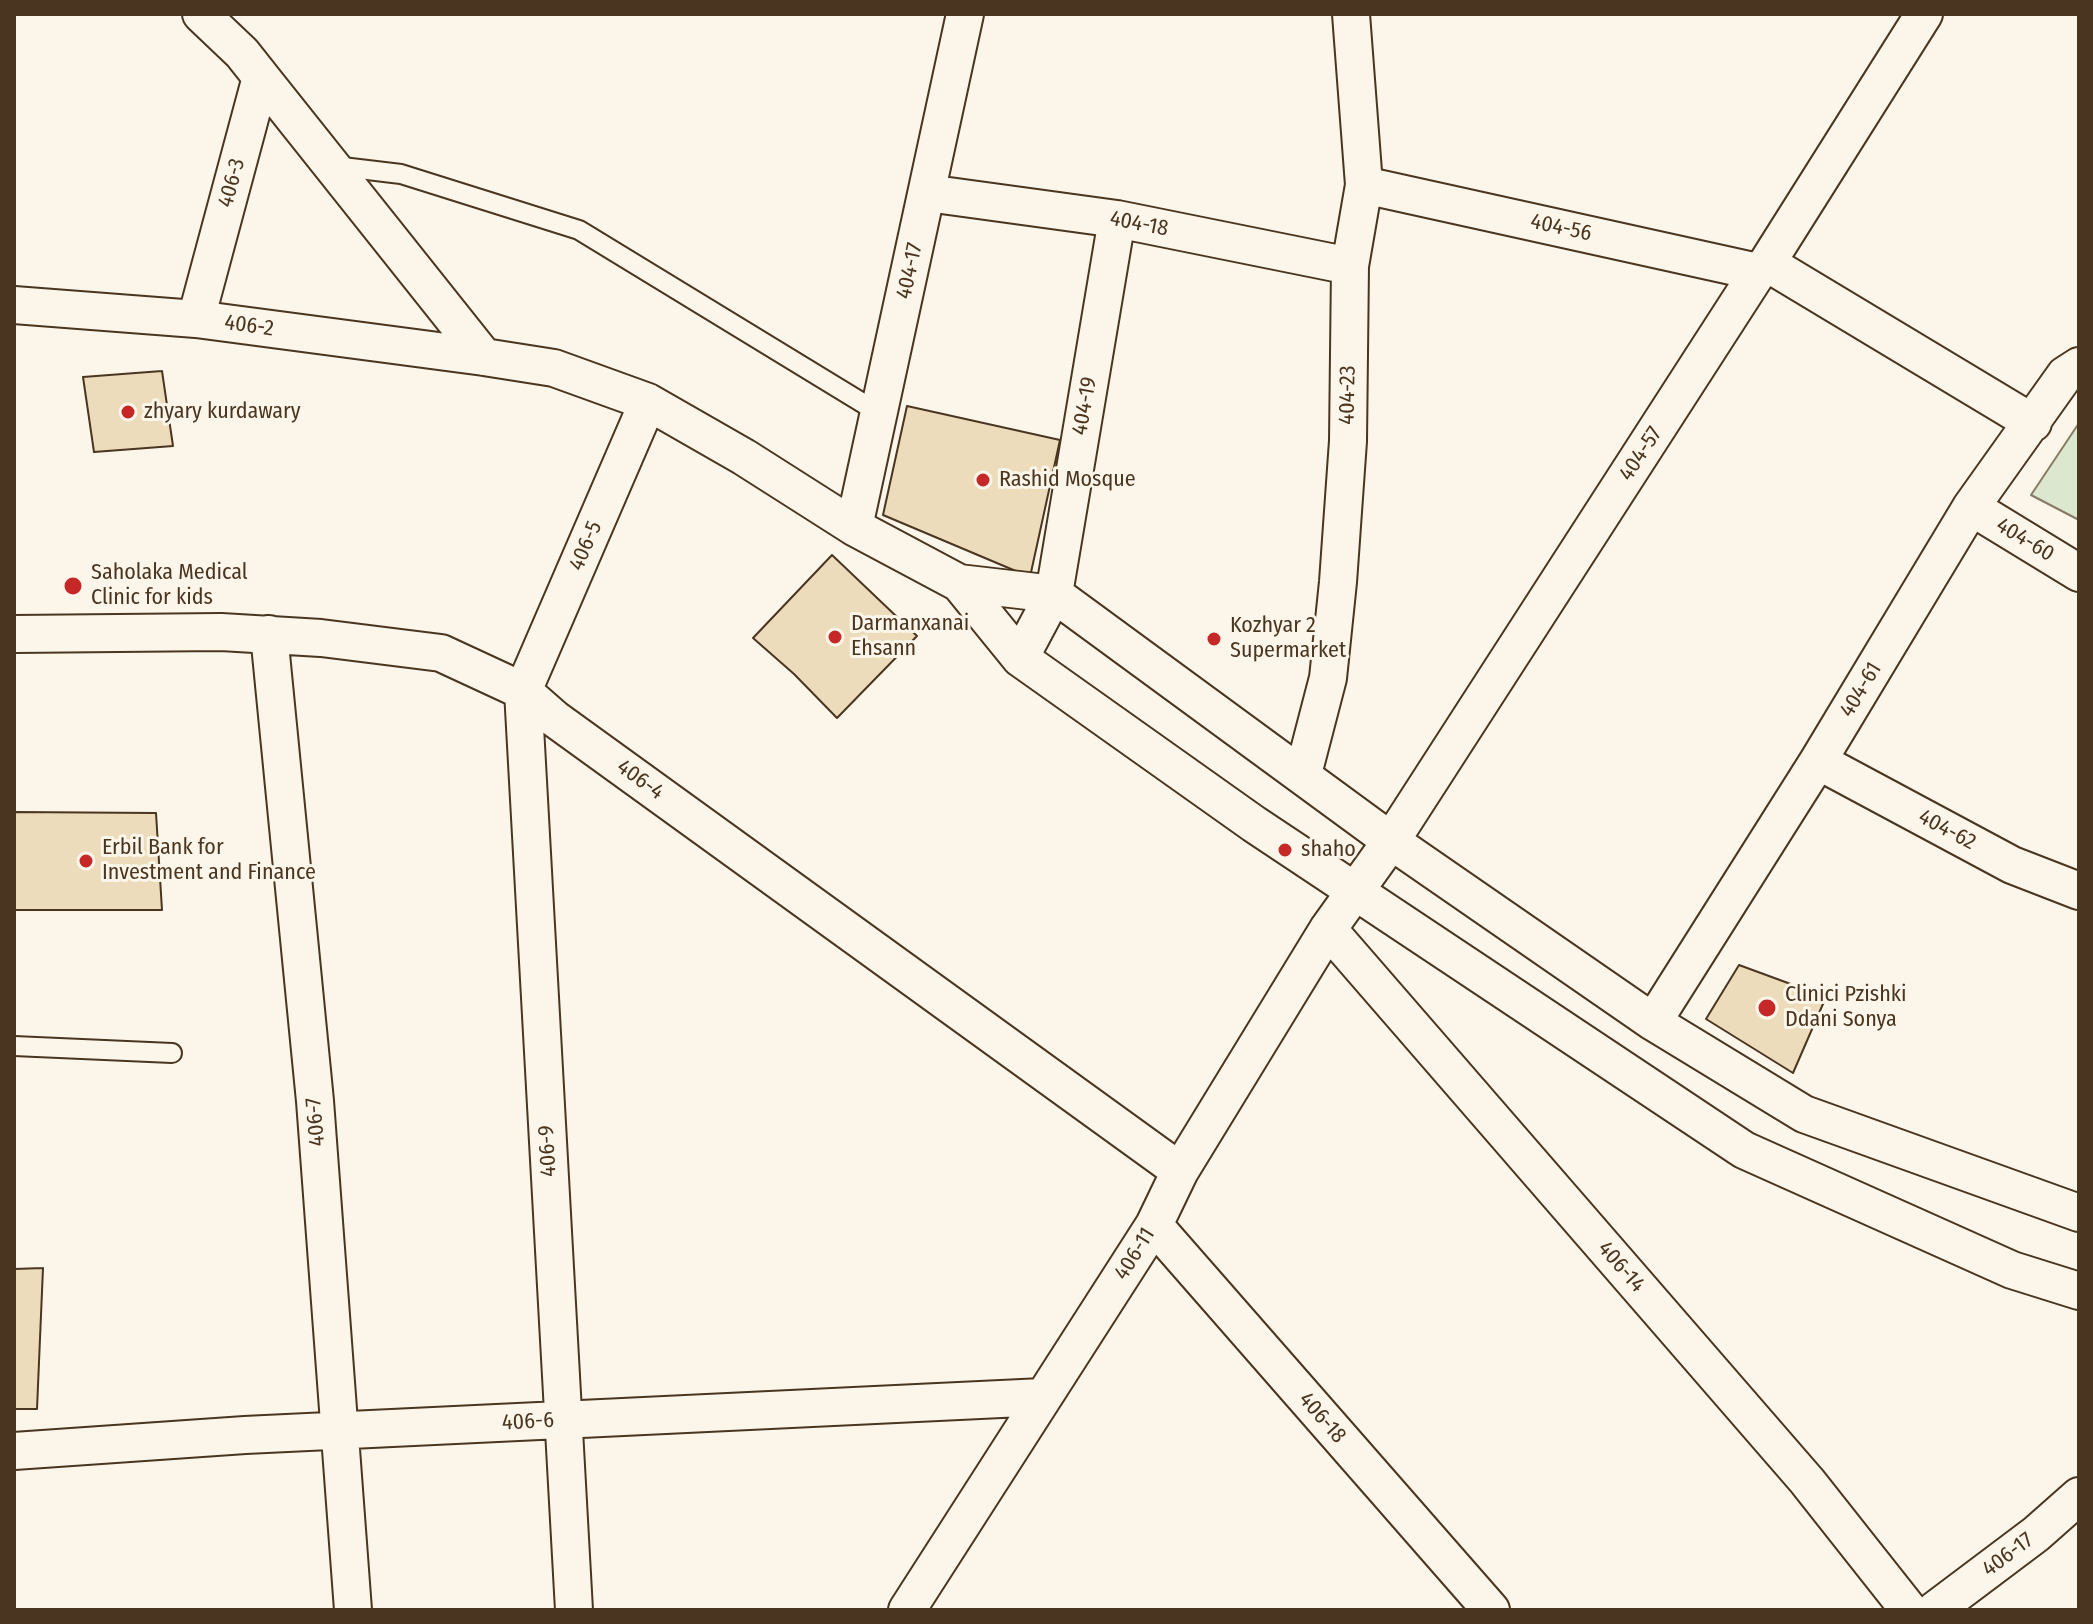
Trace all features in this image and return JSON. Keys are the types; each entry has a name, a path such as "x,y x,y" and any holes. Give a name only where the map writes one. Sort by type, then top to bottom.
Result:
{"street":[{"path":"201,14 252,65 484,357"},
{"name":"406-3","path":"196,319 252,65 240,14"},
{"name":"404-17","path":"854,527 965,14"},
{"name":"404-23","path":"1303,774 1328,678 1348,441 1350,266 1364,185 1351,14"},
{"name":"404-57","path":"1354,892 1391,841 1924,14"},
{"name":"404-56","path":"1364,185 1763,267 2033,423"},
{"name":"404-18","path":"927,193 1117,219 1350,266"},
{"name":"404-19","path":"1020,658 1054,594 1117,219"},
{"name":"406-2","path":"14,305 196,319 554,368 648,402 744,457 854,527 959,583"},
{"name":"404-61","path":"1653,1022 1818,761 1971,507 2065,375 2079,366"},
{"name":"406-5","path":"523,691 648,402"},
{"name":"404-60","path":"1971,507 2079,573"},
{"path":"959,583 1054,594 1391,841 1653,1022 1804,1114 2079,1213"},
{"path":"959,583 1020,658 1354,892 1744,1150 2012,1270 2079,1291"},
{"name":"406-4","path":"14,634 269,634 441,653 523,691 567,728 1180,1171"},
{"name":"406-7","path":"269,634 315,1101 353,1610"},
{"name":"406-9","path":"523,691 574,1610"},
{"name":"404-62","path":"1818,761 2012,865 2079,891"},
{"name":"406-11","path":"907,1610 1154,1225 1180,1171 1328,929 1354,892"},
{"name":"406-14","path":"1328,929 1807,1481 1909,1610"},
{"name":"406-18","path":"1154,1225 1476,1606"},
{"name":"406-6","path":"14,1451 245,1435 1043,1397"},
{"name":"406-17","path":"1935,1610 2036,1534 2079,1496"}],"lane":[{"path":"331,166 401,174 579,230 879,413"},
{"path":"14,1046 172,1053"}],"green space":[{"path":"2079,423 2079,520 2031,495"}],"building":[{"name":"zhyary kurdawary","path":"162,371 173,446 94,452 83,377"},
{"path":"907,406 1060,440 1030,577 883,515"},
{"name":"Darmanxanai Ehsann","path":"832,555 917,636 837,718 753,638"},
{"name":"Erbil Bank for Investment and Finance","path":"14,812 156,813 162,910 14,910"},
{"name":"Clinici Pzishki Ddani Sonya","path":"1739,965 1826,997 1793,1073 1706,1019"},
{"path":"43,1268 37,1409 14,1409 14,1269"}],"place":[{"name":"zhyary kurdawary","path":"128,412"},
{"name":"Rashid Mosque","path":"983,480"},
{"name":"Saholaka Medical Clinic for kids","path":"73,586"},
{"name":"Darmanxanai Ehsann","path":"835,637"},
{"name":"Kozhyar 2 Supermarket","path":"1214,639"},
{"name":"shaho","path":"1285,850"},
{"name":"Erbil Bank for Investment and Finance","path":"86,861"},
{"name":"Clinici Pzishki Ddani Sonya","path":"1767,1008"}]}
